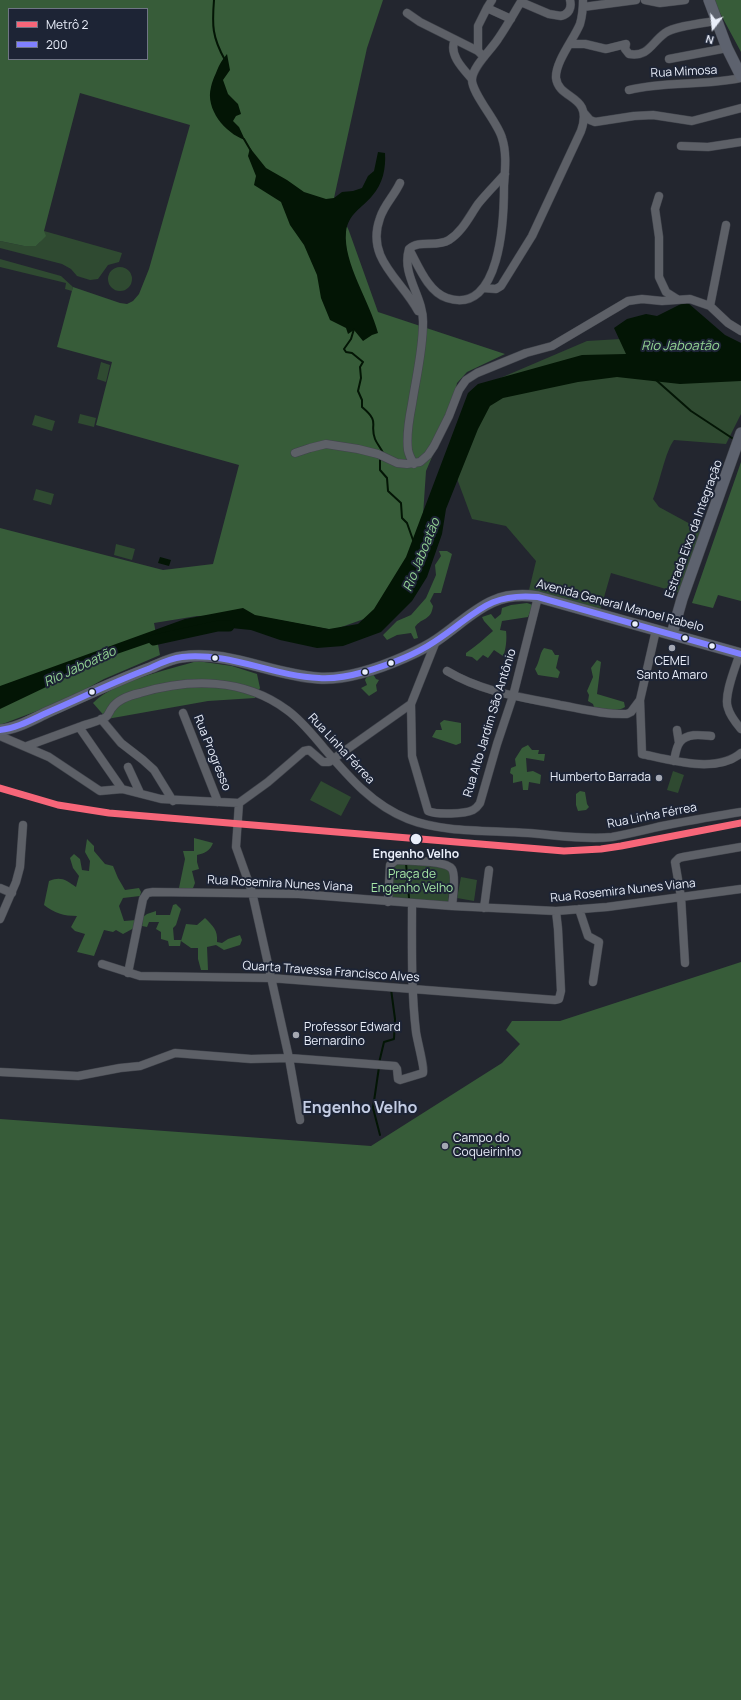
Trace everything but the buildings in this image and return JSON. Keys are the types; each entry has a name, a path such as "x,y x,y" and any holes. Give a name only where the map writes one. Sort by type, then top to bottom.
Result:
{"main road":[{"path":"709,0 727,48 741,77"},
{"name":"Estrada Eixo da Integração","path":"672,634 682,599 741,433"},
{"name":"Avenida General Manoel Rabelo","path":"0,730 19,725 96,690 179,657 199,655 224,657 293,675 319,678 341,677 404,657 436,640 486,604 499,599 515,596 527,595 538,597 740,654"}],"street":[{"path":"481,54 478,26 492,0"},
{"path":"472,79 481,54 511,19 522,1 549,14 561,16 570,11 570,0"},
{"path":"636,0 583,4 580,23 557,70 556,79 559,85 564,91 578,101 584,113 590,120 595,122 634,116 653,115 692,121 741,108"},
{"path":"645,0 660,3 685,0"},
{"path":"487,8 511,19"},
{"path":"407,13 420,22 481,54"},
{"path":"570,44 584,44 606,49 626,44 626,51 629,54 642,53 648,50 668,31 716,21"},
{"path":"408,249 430,285 438,294 446,298 465,300 482,288 490,277 498,254 503,217 505,174 502,137 475,90 472,79 453,52 452,45 455,40"},
{"path":"669,59 727,48"},
{"name":"Rua Mimosa","path":"629,90 645,86 713,83 741,77"},
{"path":"482,288 496,289 500,286 524,251 541,220 581,131 584,124 584,113"},
{"path":"681,146 708,147 741,142"},
{"path":"408,249 418,244 439,244 449,240 460,231 477,206 505,174"},
{"path":"400,184 380,218 376,239 377,249 388,270 408,295 423,321"},
{"path":"659,196 655,209 659,233 659,277 666,292 678,299"},
{"path":"710,306 726,225"},
{"path":"408,249 407,263 410,277 420,304 423,321 422,340 408,425 408,450 414,464"},
{"path":"295,453 326,444 378,454 397,463 414,464 420,462 428,455 449,416 459,390 466,380 477,373 526,353 552,346 628,301 642,299 662,300 690,298 710,306 728,323 741,331"},
{"name":"Rua Alto Jardim São Antônio","path":"411,704 412,756 428,810 438,813 472,810 478,806 513,696 538,597"},
{"path":"656,630 640,700 642,754 692,764 723,762 730,760 741,753"},
{"path":"334,760 411,704 436,640"},
{"path":"740,654 738,666 728,692 727,708 741,729"},
{"path":"447,671 477,686 513,696 585,710 623,714 631,712 640,700"},
{"name":"Rua Linha Férrea","path":"27,746 107,717 112,707 120,701 139,693 184,683 202,682 244,689 258,694 287,710 308,730 363,791 392,812 418,823 498,832 524,832 596,838 628,834 672,824 741,812"},
{"name":"Rua Progresso","path":"183,713 218,802"},
{"path":"102,719 121,743 154,770 173,800"},
{"path":"79,727 122,789"},
{"path":"674,761 679,743 677,730"},
{"path":"679,743 684,739 695,735 711,736"},
{"path":"0,736 27,746 58,762 98,790 105,792 122,789 161,800 218,802 239,805 236,847 252,892 300,1120"},
{"name":"Rua Linha Férrea","path":"239,805 307,750 325,763 334,760"},
{"path":"128,767 140,793"},
{"path":"438,813 438,826"},
{"path":"0,919 12,893 20,867 23,825"},
{"path":"685,963 681,897 675,868 677,860 683,857 741,847"},
{"path":"388,902 390,866 396,860 414,861 448,865 452,869 454,874 452,906"},
{"path":"484,908 489,870"},
{"path":"0,888 12,893"},
{"name":"Rua Rosemira Nunes Viana","path":"128,973 143,899 147,893 156,891 299,894 388,902 556,911 741,889"},
{"path":"0,1072 78,1076 120,1068 140,1066 175,1053 251,1059 288,1058 396,1067 399,1080 403,1080 424,1072 416,1028 413,990 412,903"},
{"path":"579,909 587,934 590,938 599,942 594,982"},
{"name":"Quarta Travessa Francisco Alves","path":"102,964 140,976 270,978 507,998 554,1000 559,999 561,991 556,911"}],"green space":[{"path":"0,0 383,0 367,48 334,198 349,231 378,312 505,354 467,372 457,383 452,410 426,471 421,545 378,614 333,630 251,615 197,616 154,623 160,655 104,679 66,700 0,725 0,528 163,570 213,564 239,465 96,425 112,362 57,347 73,287 127,304 133,301 139,294 149,269 190,125 80,93 44,231 46,236 36,246 24,246 0,241"},
{"path":"713,0 741,0 741,52"},
{"path":"44,231 122,253 119,262 108,265 98,279 90,280 77,276 71,269 62,264 0,248 0,241 24,246 36,246 40,242"},
{"path":"0,259 61,276 73,287 72,291 65,289 66,283 0,267"},
{"path":"120,267 128,271 132,279 128,287 120,291 112,287 108,279 112,271"},
{"path":"687,335 741,345 741,414 726,444 674,440 665,459 653,499 659,507 705,532 683,594 611,573 600,611 529,590 536,561 506,526 472,519 449,457 498,379 587,341"},
{"path":"101,362 110,365 106,382 97,379"},
{"path":"80,414 96,418 94,427 78,423"},
{"path":"35,415 55,421 52,431 32,425"},
{"path":"741,462 741,601 718,595 713,608 692,603"},
{"path":"36,489 54,494 51,505 33,500"},
{"path":"116,544 135,549 132,560 114,555"},
{"path":"439,551 447,551 452,554 441,593 434,593 430,601 433,606 432,611 428,617 415,627 418,638 414,639 411,633 397,635 387,640 383,635 397,621 411,615 426,598 436,575 435,565 441,556"},
{"path":"527,603 533,605 528,617 502,621 500,630 506,631 506,647 503,656 494,650 488,658 483,655 477,661 472,657 466,656 466,653 493,631 482,617 491,614 495,619 501,614 502,608"},
{"path":"544,648 552,650 555,655 559,655 556,668 560,672 558,678 538,675 535,669"},
{"path":"597,660 601,662 597,694 624,702 625,707 618,710 605,709 594,707 593,704 588,701 589,695 587,691 593,677 591,668"},
{"path":"197,661 232,666 257,674 260,688 255,698 208,701 107,719 93,703 102,695 127,682"},
{"path":"373,674 376,679 379,680 376,685 377,691 369,696 361,688 367,685 365,680 367,676"},
{"path":"444,720 461,723 461,743 456,745 432,737 436,730 442,730 440,723"},
{"path":"528,745 532,750 539,750 538,754 545,754 544,761 526,758 527,772 533,771 541,775 540,784 529,782 528,790 523,790 522,781 513,783 513,775 510,773 511,768 516,766 515,759 522,748"},
{"path":"673,771 684,775 678,793 667,790"},
{"path":"321,781 351,797 341,816 310,800"},
{"path":"580,791 585,792 589,807 586,810 578,811 576,805 576,794"},
{"path":"194,838 213,843 207,851 197,855 199,869 192,871 195,883 193,888 179,888 185,859 183,851 194,851"},
{"path":"87,839 94,846 94,851 105,864 113,866 125,890 139,888 141,892 140,896 123,898 119,906 124,921 137,920 134,928 123,934 116,930 113,932 104,930 94,956 77,952 85,934 75,931 71,927 77,916 59,914 44,905 49,881 60,879 69,882 76,887 79,876 73,868 70,858 74,854 80,859 82,870 89,871 90,861 85,852"},
{"name":"Praça de Engenho Velho","path":"394,862 449,867 451,872 448,902 389,898"},
{"path":"461,877 477,880 474,901 457,898"},
{"path":"176,904 181,909 176,925 173,928 174,940 181,940 180,946 169,946 168,941 161,939 161,932 156,929 159,922 149,922 147,927 142,926 143,917 156,911 156,915 170,915 173,905"},
{"path":"205,918 216,931 217,942 222,943 228,939 240,935 242,940 240,945 224,950 216,945 207,947 208,970 201,970 198,959 198,948 191,948 181,941 186,924 197,925"},
{"path":"741,962 741,1700 0,1700 0,1119 371,1146 502,1063 520,1044 506,1030 512,1021 560,1021"}],"water":[{"path":"227,54 230,70 223,80 228,94 238,104 241,114 236,116 233,121 239,127 245,140 230,132 224,126 218,119 211,104 210,95 212,81 219,65"},
{"path":"250,148 266,168 304,192 326,199 334,198 342,192 362,188 368,176 374,171 378,152 385,153 384,170 379,186 372,196 352,216 346,232 346,244 353,269 378,333 363,341 354,330 348,334 346,328 330,320 321,298 317,275 304,245 290,225 281,202 254,185 256,176 248,156"},
{"path":"688,303 725,335 741,343 741,381 680,384 617,377 578,382 503,398 490,406 478,429 446,509 442,534 427,577 412,601 381,632 343,646 317,648 280,640 251,630 201,625 111,656 0,709 0,686 185,619 243,608 255,615 329,629 358,624 374,609 406,557 468,393 478,384 582,355 626,354 614,328 627,319 646,314 657,316 681,304"},
{"path":"160,557 171,560 169,566 158,563"}],"waterway":[{"path":"214,0 213,17 215,38 225,60"},
{"path":"244,139 251,151"},
{"path":"354,329 351,339 344,349 346,352 352,353 363,362 360,367 361,378 358,391 362,400 362,407 368,412 373,420 373,434 383,453"},
{"path":"656,380 691,411 735,440"},
{"path":"380,460 380,470 387,478 388,491 401,503 402,518 407,523 413,540"},
{"name":"Rio Jaboatão","path":"154,640 218,626 229,626"},
{"path":"406,863 409,898"},
{"path":"379,1063 384,1042 394,1039 395,1019 391,989"},
{"path":"379,1067 373,1108 380,1135"}],"metro line":[{"name":"2","path":"0,788 58,805 109,813 564,851 601,849 621,846 741,823"}],"transit line":[{"name":"200","path":"0,730 21,725 112,684 165,662 182,657 200,656 217,658 285,673 319,678 348,676 391,663 418,652 448,633 481,608 492,602 520,596 538,597 741,654"}],"place":[{"name":"CEMEI Santo Amaro","path":"672,648"},
{"name":"Humberto Barrada","path":"659,778"},
{"name":"Engenho Velho","path":"416,839"},
{"name":"Professor Edward Bernardino","path":"296,1035"},
{"name":"Campo do Coqueirinho","path":"445,1146"}],"district":[{"name":"Engenho Velho","path":"360,1109"}]}
